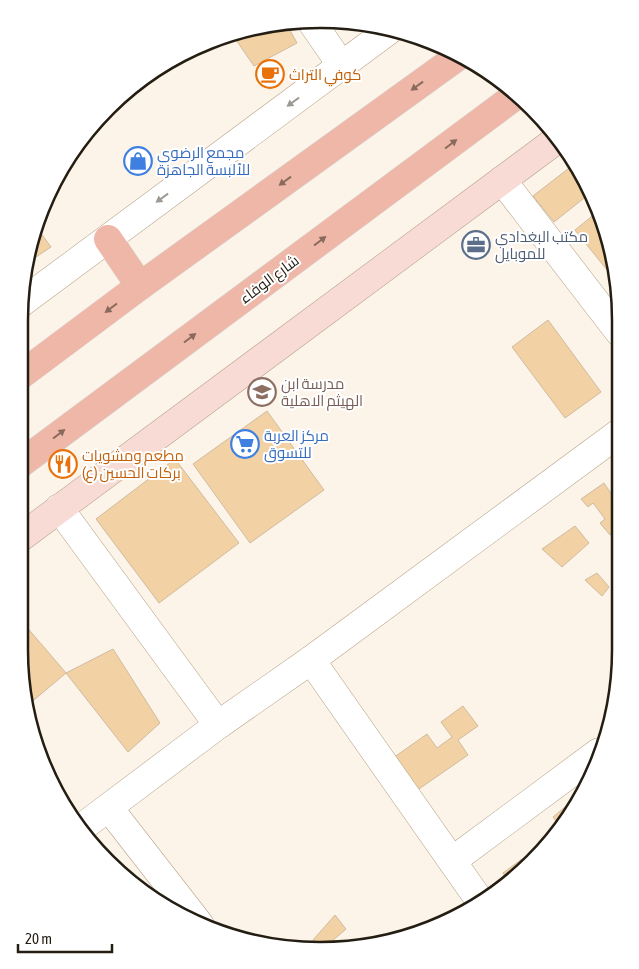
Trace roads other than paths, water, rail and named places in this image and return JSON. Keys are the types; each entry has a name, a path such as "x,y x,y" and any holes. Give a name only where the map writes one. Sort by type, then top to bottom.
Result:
{"main road":[{"path":"28,370 140,286 453,60"},
{"name":"شارع الوفاء","path":"28,458 511,99"},
{"path":"108,239 140,286"}],"street":[{"path":"316,28 342,66"},
{"path":"28,298 383,35"},
{"path":"28,532 552,143"},
{"path":"502,180 612,322"},
{"path":"86,824 218,725 310,660 612,438"},
{"path":"59,508 218,725"},
{"path":"310,660 476,896"},
{"path":"452,861 590,759"},
{"path":"109,808 188,910"}],"place":[{"name":"كوفي التراث","path":"270,74"},
{"name":"مجمع الرضوى للألبسة الجاهزة","path":"138,161"},
{"name":"مكتب البغدادي للموبايل","path":"476,245"},
{"name":"مدرسة ابن الهيثم الاهلية","path":"262,392"},
{"name":"مركز العربة للتسوق","path":"245,444"},
{"name":"مطعم ومشويات بركات الحسين (ع)","path":"63,464"}]}
